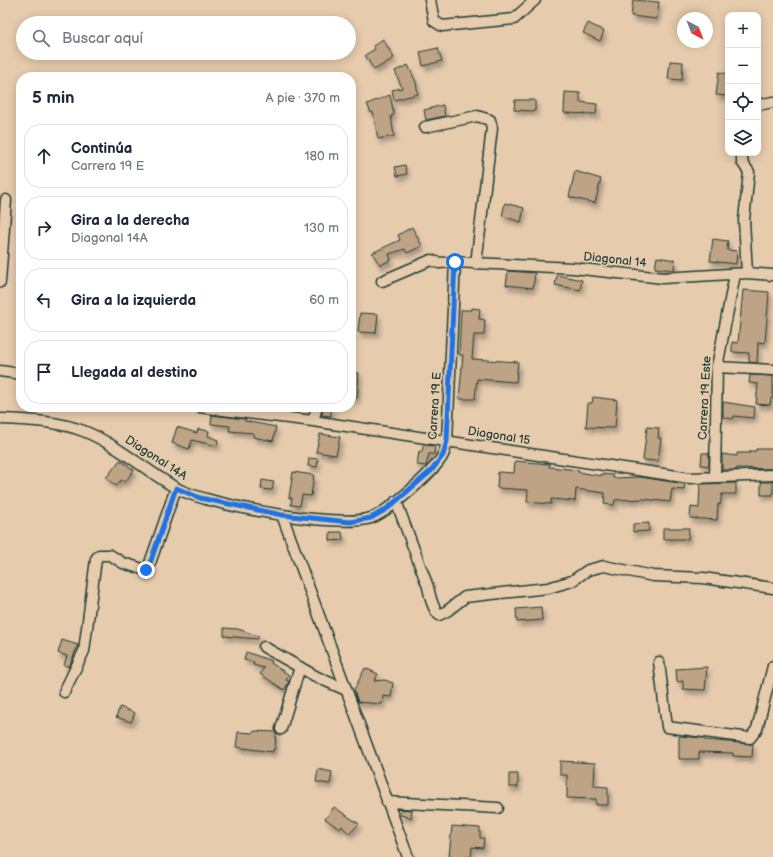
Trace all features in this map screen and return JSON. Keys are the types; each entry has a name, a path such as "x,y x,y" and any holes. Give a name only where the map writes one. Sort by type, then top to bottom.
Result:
{"street":[{"path":"430,0 434,21 442,26 514,19 535,0"},
{"path":"761,104 773,102"},
{"path":"424,127 476,116 490,120 492,128 476,264"},
{"path":"742,156 742,162 748,172 744,220 747,273"},
{"path":"0,282 6,200"},
{"name":"Diagonal 14","path":"382,281 431,260 439,263 455,262 573,268 663,278 747,273 773,275"},
{"name":"Carrera 19 E","path":"371,518 388,508 432,470 443,455 447,441 455,262"},
{"name":"Carrera 19 Este","path":"715,477 717,368 735,274"},
{"path":"717,368 773,370"},
{"path":"0,371 16,373"},
{"name":"Diagonal 15","path":"240,412 313,421 690,478 773,475"},
{"path":"313,421 316,412"},
{"name":"Diagonal 14A","path":"0,419 35,420 84,431 112,444 176,488 200,498 282,515 350,522 371,518"},
{"path":"64,692 84,651 96,559 100,555 110,555 123,562 146,570 149,566 176,488"},
{"path":"396,501 428,587 430,597 436,612 439,615 447,611 465,597 548,588 572,581 588,570 604,566 653,576 703,578 773,588"},
{"path":"282,515 408,857"},
{"path":"264,647 346,690"},
{"path":"659,662 667,727 750,738 757,729 773,666"},
{"path":"280,729 300,667"},
{"path":"387,802 498,808"}],"building":[{"path":"633,0 659,2 657,19 631,16"},
{"path":"588,23 604,31 600,41 583,33"},
{"path":"383,39 394,58 374,70 365,55 375,49 373,46"},
{"path":"438,48 442,61 423,66 420,52"},
{"path":"670,61 683,62 682,80 668,79"},
{"path":"408,65 416,82 418,94 394,100 392,90 402,88 395,71"},
{"path":"719,72 725,73 725,96 716,95"},
{"path":"565,92 580,93 580,102 597,104 596,114 564,113"},
{"path":"390,95 394,115 391,116 394,136 378,139 373,112 371,113 367,104"},
{"path":"515,100 535,100 535,111 514,110"},
{"path":"443,105 445,116 426,120 424,110"},
{"path":"405,165 407,174 397,176 395,167"},
{"path":"575,171 601,179 595,203 569,197"},
{"path":"505,203 524,208 521,222 502,216"},
{"path":"412,227 422,246 407,253 405,249 389,254 391,260 380,265 372,253 400,240 398,235"},
{"path":"713,239 728,241 727,250 737,251 736,264 710,261"},
{"path":"657,257 675,260 674,270 655,268"},
{"path":"508,271 535,273 533,288 506,285"},
{"path":"557,275 582,280 580,290 555,285"},
{"path":"743,290 769,292 765,343 758,342 757,363 749,362 749,353 732,352 732,342 738,343"},
{"path":"472,308 480,309 479,319 485,320 484,335 474,335 472,359 518,362 516,382 477,379 475,399 459,399 463,355 459,355 461,310 472,310"},
{"path":"360,313 378,314 376,333 358,332"},
{"path":"356,373 359,373 356,398"},
{"path":"750,375 773,376 773,398 771,398 770,405 756,404 758,384 749,383"},
{"path":"593,397 617,400 615,428 586,427 588,403 592,403"},
{"path":"723,402 755,407 754,418 734,416 733,419 723,417"},
{"path":"322,412 331,412 331,416 322,415"},
{"path":"212,415 245,419 245,421 276,427 273,441 253,437 254,433 229,431 230,426 211,424"},
{"path":"177,427 197,433 198,429 209,431 208,436 218,440 217,446 192,440 189,449 172,443"},
{"path":"647,427 659,428 658,438 661,438 658,461 643,460"},
{"path":"320,434 340,437 336,455 316,452"},
{"path":"423,445 435,446 434,454 429,454 426,466 417,465 419,451 422,452"},
{"path":"756,449 773,449 773,469 737,468 737,470 722,470 722,454 737,456 737,453 750,453 750,451 756,451"},
{"path":"702,453 709,453 709,466 701,465"},
{"path":"309,458 318,459 317,467 308,466"},
{"path":"120,460 134,470 125,482 121,480 116,486 106,478"},
{"path":"515,461 550,464 549,467 578,470 578,472 601,476 601,474 613,475 613,478 640,477 685,484 684,490 672,489 670,502 644,499 615,500 614,505 604,504 605,493 576,489 575,501 551,499 551,504 527,502 528,490 497,488 498,472 514,473"},
{"path":"293,472 314,475 311,496 302,495 300,506 291,505 292,498 289,498"},
{"path":"262,480 274,482 272,490 261,489"},
{"path":"761,482 773,482 773,495 761,495"},
{"path":"736,483 736,494 722,494 720,505 718,504 717,520 690,518 691,507 699,508 700,484"},
{"path":"649,523 649,531 633,532 633,524"},
{"path":"663,528 689,528 688,539 663,539"},
{"path":"330,532 342,532 343,540 330,541"},
{"path":"541,607 542,620 517,622 516,609"},
{"path":"224,628 238,629 258,636 258,639 224,636"},
{"path":"62,640 78,645 69,667 64,665 67,656 58,653"},
{"path":"246,652 272,661 271,663 289,675 286,680 289,682 284,690 260,674 264,668 253,665 254,662 244,660"},
{"path":"707,667 705,690 683,689 683,681 677,682 676,669"},
{"path":"365,668 378,674 374,681 385,680 393,683 391,697 383,696 382,704 358,702 354,690"},
{"path":"120,707 135,713 131,722 116,717"},
{"path":"254,731 276,732 275,749 273,749 273,752 236,747 238,732 253,733"},
{"path":"679,736 704,738 704,740 753,744 752,757 733,756 733,753 699,752 699,759 679,759"},
{"path":"560,761 595,763 594,786 608,787 608,805 596,805 596,799 567,798 567,775 560,775"},
{"path":"318,769 332,772 330,784 316,782"},
{"path":"509,774 518,774 518,787 509,787"},
{"path":"334,807 359,824 349,834 342,826 340,829 325,819"},
{"path":"401,809 412,810 411,818 400,815"},
{"path":"452,826 480,828 480,838 484,838 483,848 472,847 471,857 449,857"}],"route":[{"path":"146,570 149,566 176,488 200,498 282,515 350,522 371,518 388,508 432,470 443,455 447,441 455,262"}]}
